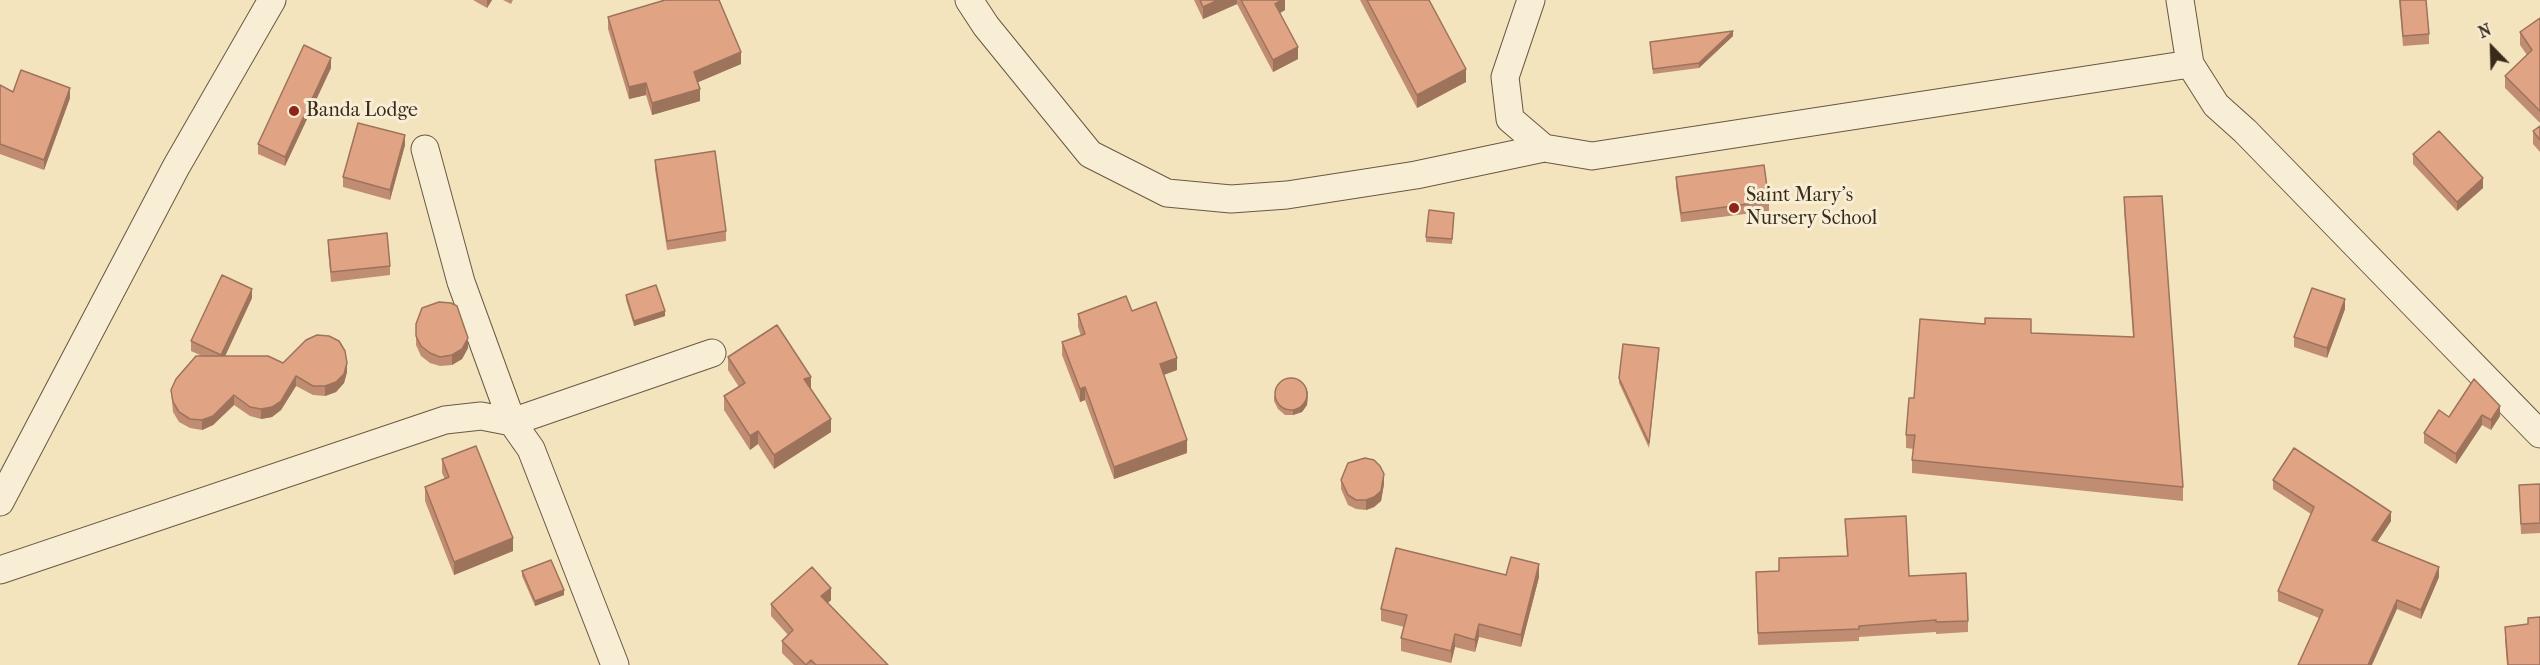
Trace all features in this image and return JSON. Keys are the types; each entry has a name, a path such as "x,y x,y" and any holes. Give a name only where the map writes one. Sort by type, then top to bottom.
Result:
{"street":[{"path":"0,502 176,167 272,0"},
{"path":"969,0 986,26 1090,153 1167,193 1231,199 1287,195 1416,175 1544,148 1592,156 2190,64"},
{"path":"1531,0 1505,77 1510,119 1544,148"},
{"path":"2180,0 2190,64 2216,105 2245,131 2540,434"},
{"path":"424,149 461,282 512,422 531,449 615,665"},
{"path":"0,570 445,420 481,416 512,422 711,352"}],"building":[{"path":"665,0 719,0 741,52 694,72 700,89 652,103 646,83 629,87 608,17"},
{"path":"1200,0 1218,0 1203,7"},
{"path":"1241,0 1282,0 1275,4 1298,47 1273,60"},
{"path":"1367,0 1429,0 1466,69 1417,95"},
{"path":"2400,0 2426,0 2429,34 2403,36"},
{"path":"2540,18 2540,111 2505,76 2532,50 2520,32"},
{"path":"1733,31 1699,63 1653,69 1650,42"},
{"name":"Banda Lodge","path":"304,45 331,58 285,157 258,144"},
{"path":"21,70 70,88 44,160 0,144 0,85 13,92"},
{"path":"358,123 405,135 390,190 343,177"},
{"path":"2540,126 2540,140 2533,131"},
{"path":"2439,131 2483,178 2457,202 2413,154"},
{"path":"715,151 726,231 667,241 655,160"},
{"path":"1764,165 1769,201 1681,213 1676,177"},
{"path":"2162,196 2183,487 1912,460 1915,435 1906,435 1909,398 1914,398 1920,319 1985,324 1985,318 2031,319 2031,333 2134,337 2124,197"},
{"path":"1429,210 1454,213 1452,239 1426,237"},
{"path":"387,233 390,266 331,272 328,240"},
{"path":"222,275 252,289 221,355 191,341"},
{"path":"656,285 665,311 634,321 626,295"},
{"path":"2312,288 2345,299 2327,348 2294,337"},
{"path":"1126,296 1132,311 1156,302 1177,358 1160,364 1187,440 1114,467 1085,387 1080,389 1062,342 1085,334 1078,314"},
{"path":"439,302 457,306 468,338 462,349 452,355 440,357 421,346 416,336 416,324 422,308"},
{"path":"777,325 811,377 804,379 831,419 774,455 758,431 750,436 724,396 745,383 728,357"},
{"path":"317,335 329,336 339,341 345,351 347,363 344,374 336,382 325,386 313,386 296,376 281,401 272,407 261,409 250,407 234,395 213,416 202,420 190,419 179,412 173,402 171,390 176,379 196,356 268,356 283,363 306,340"},
{"path":"1623,344 1659,348 1649,443 1619,378"},
{"path":"1291,378 1303,382 1307,394 1303,406 1291,410 1279,406 1275,394 1279,382"},
{"path":"2474,379 2500,406 2491,420 2482,415 2456,454 2424,433 2439,410 2449,417"},
{"path":"476,446 513,538 454,562 425,487 449,477 442,459"},
{"path":"2294,448 2391,512 2372,540 2439,567 2421,610 2397,600 2368,665 2298,665 2323,610 2278,591 2314,507 2273,480"},
{"path":"1365,458 1374,460 1384,474 1381,491 1366,500 1356,500 1348,495 1341,480 1348,463"},
{"path":"2540,484 2540,523 2521,524 2519,485"},
{"path":"1906,516 1909,576 1966,573 1968,621 1936,622 1936,620 1859,626 1859,629 1758,633 1756,572 1779,571 1779,558 1848,556 1845,519"},
{"path":"1396,548 1506,575 1511,557 1539,564 1521,635 1479,624 1475,640 1455,634 1451,651 1401,638 1407,615 1381,609"},
{"path":"551,560 564,590 535,601 522,571"},
{"path":"812,567 831,588 821,596 888,665 816,665 811,660 806,665 782,641 793,630 771,604"},
{"path":"2540,617 2540,665 2508,665 2505,627 2528,624 2528,618"}],"place":[{"name":"Banda Lodge","path":"294,111"},
{"name":"Saint Mary's Nursery School","path":"1734,208"}]}
